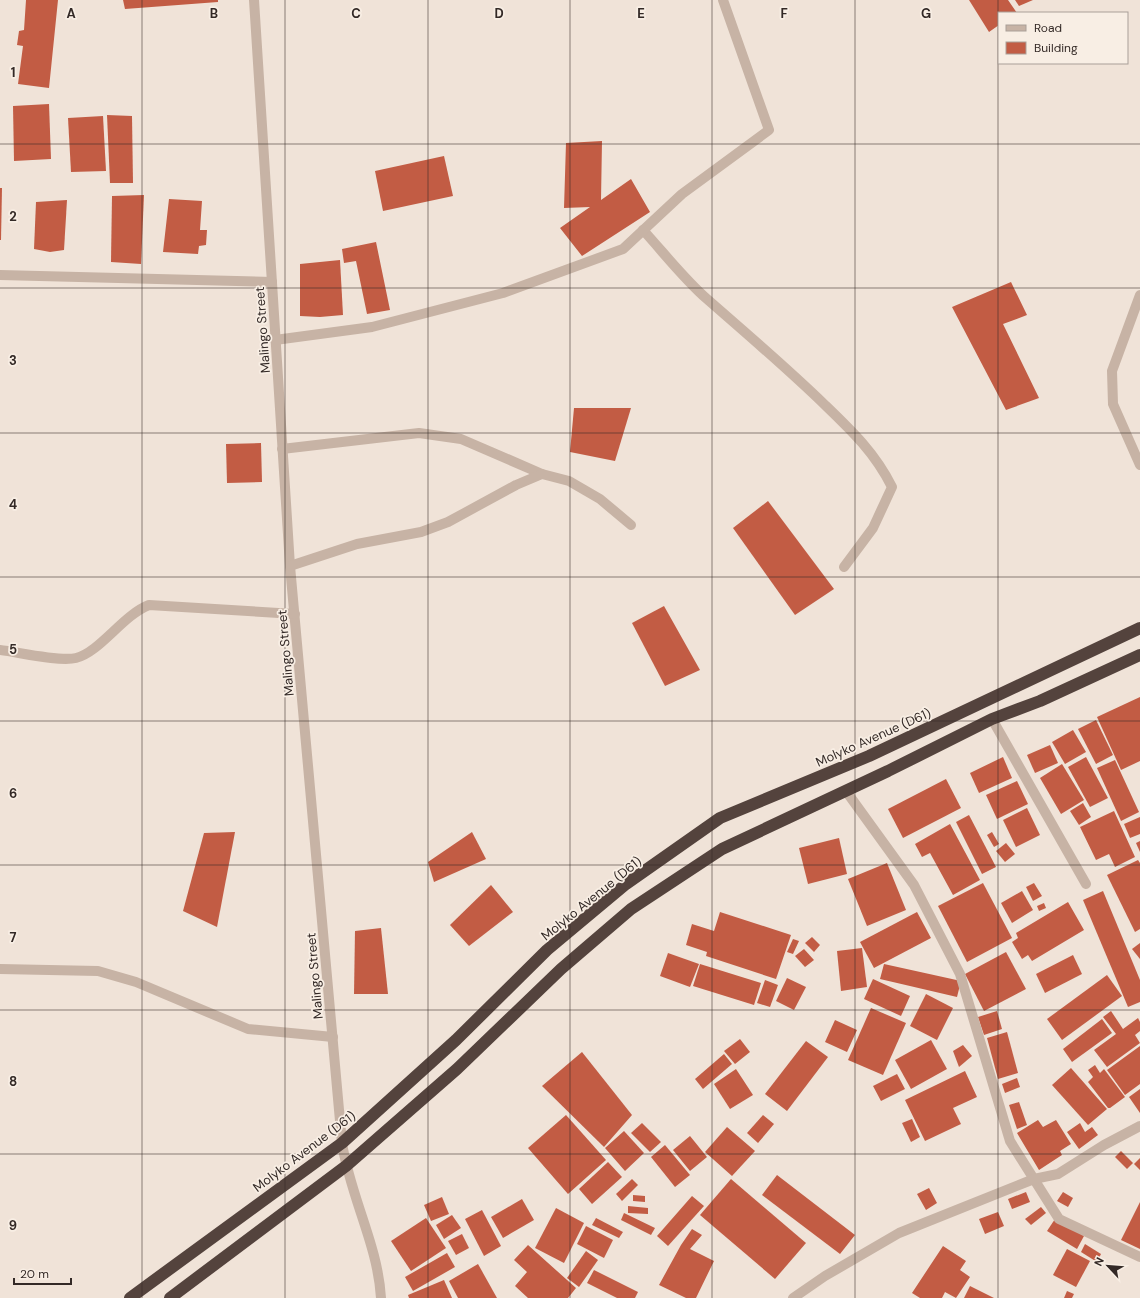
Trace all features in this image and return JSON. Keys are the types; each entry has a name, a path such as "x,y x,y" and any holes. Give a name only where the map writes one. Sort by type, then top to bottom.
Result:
{"highway":[{"name":"Molyko Avenue (D61)","path":"130,1298 342,1143 456,1040 553,945 626,884 720,818 869,756 1140,628"},
{"path":"170,1298 346,1166 457,1069 561,969 631,909 722,849 992,720 1040,701 1140,655"}],"street":[{"name":"Malingo Street","path":"254,0 290,566 342,1143 346,1166 380,1274 381,1298"},
{"path":"275,340 372,327 503,293 623,249 682,194 770,130 723,0"},
{"path":"643,230 706,298 787,368 836,416 872,454 884,472 892,487 874,528 844,567"},
{"path":"0,275 272,282"},
{"path":"1140,295 1112,371 1113,404 1140,465"},
{"path":"282,449 419,433 461,439 542,474 569,481 600,499 631,525"},
{"path":"290,566 357,544 421,532 448,522 516,485 542,474"},
{"path":"0,650 60,659 76,658 89,652 137,610 149,605 295,614"},
{"path":"992,720 1086,884"},
{"path":"846,791 914,885 960,974 1010,1141 1059,1219 1140,1257"},
{"path":"0,969 98,972 136,982 248,1029 333,1037"},
{"path":"793,1298 825,1276 899,1233 1034,1179 1058,1174 1104,1145 1140,1126"}],"building":[{"path":"26,0 58,0 49,88 18,84 23,46 17,45 19,31 24,30"},
{"path":"123,0 218,0 218,2 125,9"},
{"path":"969,0 1008,0 1016,12 998,12 998,26 989,32"},
{"path":"1015,0 1033,0 1019,6"},
{"path":"49,104 51,159 14,161 13,106"},
{"path":"107,115 132,116 133,183 110,183"},
{"path":"103,116 106,171 71,172 68,118"},
{"path":"602,141 601,200 631,179 650,212 582,256 560,228 590,207 564,208 566,143"},
{"path":"444,156 453,196 383,211 375,171"},
{"path":"0,188 2,188 1,240 0,240"},
{"path":"144,195 141,264 111,262 112,196"},
{"path":"169,199 202,201 200,230 207,230 206,245 199,246 198,254 163,252"},
{"path":"67,200 64,250 50,252 34,249 36,202"},
{"path":"376,242 390,310 367,314 356,261 344,263 342,249"},
{"path":"340,260 343,315 320,317 300,316 300,264"},
{"path":"1011,282 1027,315 1003,324 1039,398 1006,410 952,307"},
{"path":"574,408 631,408 615,461 570,452"},
{"path":"261,443 262,482 227,483 226,444"},
{"path":"768,501 834,589 795,615 733,528"},
{"path":"664,606 700,670 665,686 632,623"},
{"path":"1140,697 1140,761 1121,770 1097,717"},
{"path":"1096,720 1113,755 1096,764 1078,729"},
{"path":"1073,730 1086,752 1065,764 1052,742"},
{"path":"1050,745 1058,763 1035,773 1027,755"},
{"path":"1003,757 1012,778 979,793 970,773"},
{"path":"1086,757 1108,798 1090,807 1068,767"},
{"path":"1115,760 1139,812 1121,821 1097,768"},
{"path":"1062,764 1084,800 1061,814 1040,778"},
{"path":"946,779 961,808 903,838 888,809"},
{"path":"1017,781 1028,804 997,819 986,795"},
{"path":"1083,803 1091,817 1079,825 1070,811"},
{"path":"1027,808 1040,835 1016,847 1003,820"},
{"path":"1114,811 1135,857 1115,867 1109,854 1096,860 1080,827"},
{"path":"969,815 996,867 982,874 956,822"},
{"path":"1140,817 1140,834 1130,838 1124,824"},
{"path":"950,824 980,880 953,895 930,853 922,857 915,844"},
{"path":"235,832 217,927 183,911 204,833"},
{"path":"472,832 486,859 434,882 428,862"},
{"path":"992,832 999,844 994,847 987,835"},
{"path":"839,838 847,874 808,884 799,848"},
{"path":"1140,841 1140,852 1136,843"},
{"path":"1006,843 1015,854 1005,862 996,851"},
{"path":"1138,860 1140,863 1140,929 1135,932 1107,875"},
{"path":"887,863 906,910 867,926 848,879"},
{"path":"983,883 1012,938 967,962 938,906"},
{"path":"1034,883 1042,896 1033,901 1026,887"},
{"path":"491,885 513,912 469,946 450,925"},
{"path":"1022,891 1033,910 1012,923 1001,903"},
{"path":"1103,891 1140,980 1140,1002 1128,1007 1083,900"},
{"path":"1068,902 1084,930 1032,961 1028,955 1022,959 1012,942 1018,938 1016,933"},
{"path":"1044,903 1046,908 1039,911 1037,906"},
{"path":"720,912 791,935 776,979 706,956 707,952 686,945 692,924 714,931"},
{"path":"917,912 931,938 874,968 860,942"},
{"path":"381,928 388,994 354,994 355,931"},
{"path":"812,937 820,945 814,952 805,943"},
{"path":"793,939 799,941 793,954 787,952"},
{"path":"1140,943 1140,959 1132,949"},
{"path":"862,948 867,987 841,991 837,951"},
{"path":"804,949 814,960 805,967 795,956"},
{"path":"1006,952 1026,989 984,1011 965,974"},
{"path":"668,953 699,964 690,987 660,976"},
{"path":"1073,955 1082,974 1045,993 1036,974"},
{"path":"700,964 761,983 754,1005 693,986"},
{"path":"884,964 961,981 957,997 880,979"},
{"path":"1107,975 1122,996 1062,1040 1047,1019"},
{"path":"787,978 806,987 794,1010 776,1001"},
{"path":"873,979 910,996 901,1016 864,999"},
{"path":"765,980 778,985 770,1007 757,1003"},
{"path":"926,994 953,1008 937,1040 910,1026"},
{"path":"871,1008 906,1023 883,1075 848,1060"},
{"path":"997,1011 1002,1029 984,1035 978,1017"},
{"path":"1111,1011 1123,1029 1138,1018 1140,1022 1140,1031 1135,1035 1140,1043 1107,1067 1094,1050 1116,1034 1103,1017"},
{"path":"1102,1019 1112,1033 1072,1062 1063,1049"},
{"path":"835,1020 857,1030 847,1052 825,1042"},
{"path":"1007,1032 1018,1073 998,1079 987,1038"},
{"path":"740,1039 750,1052 735,1064 724,1051"},
{"path":"931,1040 947,1069 911,1089 895,1060"},
{"path":"806,1041 828,1057 787,1111 765,1094"},
{"path":"963,1045 972,1056 959,1067 953,1051"},
{"path":"1140,1046 1140,1084 1125,1095 1107,1070"},
{"path":"582,1052 632,1115 604,1147 542,1086"},
{"path":"724,1054 732,1064 703,1089 695,1079"},
{"path":"1095,1065 1100,1073 1104,1069 1125,1097 1110,1108 1108,1108 1088,1082 1093,1077 1088,1070"},
{"path":"1071,1068 1107,1109 1088,1125 1052,1085"},
{"path":"736,1069 753,1095 730,1109 714,1084"},
{"path":"965,1071 977,1097 953,1108 961,1124 925,1141 905,1100"},
{"path":"897,1074 905,1089 881,1101 873,1086"},
{"path":"1017,1078 1020,1087 1005,1093 1002,1084"},
{"path":"1140,1089 1140,1113 1129,1097"},
{"path":"1019,1102 1027,1125 1017,1129 1009,1105"},
{"path":"566,1115 606,1160 568,1194 528,1148"},
{"path":"763,1115 774,1124 758,1143 747,1133"},
{"path":"912,1119 920,1137 911,1142 902,1123"},
{"path":"1038,1120 1043,1127 1056,1120 1071,1144 1060,1151 1062,1155 1039,1170 1017,1133"},
{"path":"642,1123 661,1142 650,1152 631,1133"},
{"path":"1080,1123 1085,1132 1092,1127 1098,1135 1079,1149 1067,1132"},
{"path":"727,1127 755,1151 732,1176 705,1152"},
{"path":"624,1131 644,1153 625,1171 605,1148"},
{"path":"690,1136 707,1157 690,1171 673,1150"},
{"path":"665,1145 690,1175 675,1187 651,1157"},
{"path":"1121,1151 1133,1163 1127,1169 1115,1157"},
{"path":"1140,1158 1140,1170 1134,1164"},
{"path":"608,1162 622,1177 592,1204 579,1189"},
{"path":"777,1175 855,1235 840,1254 762,1195"},
{"path":"632,1179 638,1185 622,1201 616,1194"},
{"path":"731,1179 806,1243 775,1279 700,1215"},
{"path":"929,1188 937,1203 926,1210 917,1194"},
{"path":"1026,1192 1030,1202 1012,1209 1008,1199"},
{"path":"1063,1192 1073,1198 1068,1207 1057,1201"},
{"path":"633,1195 645,1196 645,1202 633,1201"},
{"path":"692,1196 704,1206 668,1246 657,1236"},
{"path":"442,1197 449,1214 431,1221 424,1205"},
{"path":"522,1199 534,1220 503,1238 491,1217"},
{"path":"1140,1202 1140,1249 1121,1240"},
{"path":"628,1206 648,1208 648,1214 628,1213"},
{"path":"1041,1207 1046,1213 1031,1225 1025,1219"},
{"path":"556,1208 584,1223 564,1263 535,1248"},
{"path":"482,1210 501,1246 484,1256 465,1219"},
{"path":"998,1212 1004,1226 985,1234 979,1219"},
{"path":"624,1213 655,1228 651,1235 621,1220"},
{"path":"452,1215 461,1228 444,1239 436,1225"},
{"path":"426,1218 446,1248 411,1271 391,1241"},
{"path":"596,1218 623,1232 619,1238 592,1225"},
{"path":"1055,1219 1084,1236 1077,1249 1047,1231"},
{"path":"586,1226 613,1240 604,1258 577,1244"},
{"path":"692,1229 702,1235 690,1249 714,1261 696,1298 686,1298 659,1285 681,1245"},
{"path":"462,1234 469,1248 456,1255 448,1241"},
{"path":"1085,1244 1101,1254 1097,1262 1081,1252"},
{"path":"528,1245 576,1288 568,1298 528,1298 515,1286 527,1272 514,1260"},
{"path":"943,1246 966,1261 960,1270 970,1277 956,1298 945,1292 942,1298 920,1298 912,1293"},
{"path":"1067,1249 1090,1261 1076,1287 1053,1275"},
{"path":"586,1251 598,1260 579,1287 567,1278"},
{"path":"447,1253 455,1267 413,1291 405,1277"},
{"path":"478,1264 497,1298 458,1298 449,1281"},
{"path":"594,1270 638,1292 635,1298 617,1298 587,1283"},
{"path":"444,1280 452,1298 409,1298 408,1295"},
{"path":"970,1286 994,1298 964,1298"},
{"path":"1067,1291 1074,1294 1072,1298 1064,1298"}]}
